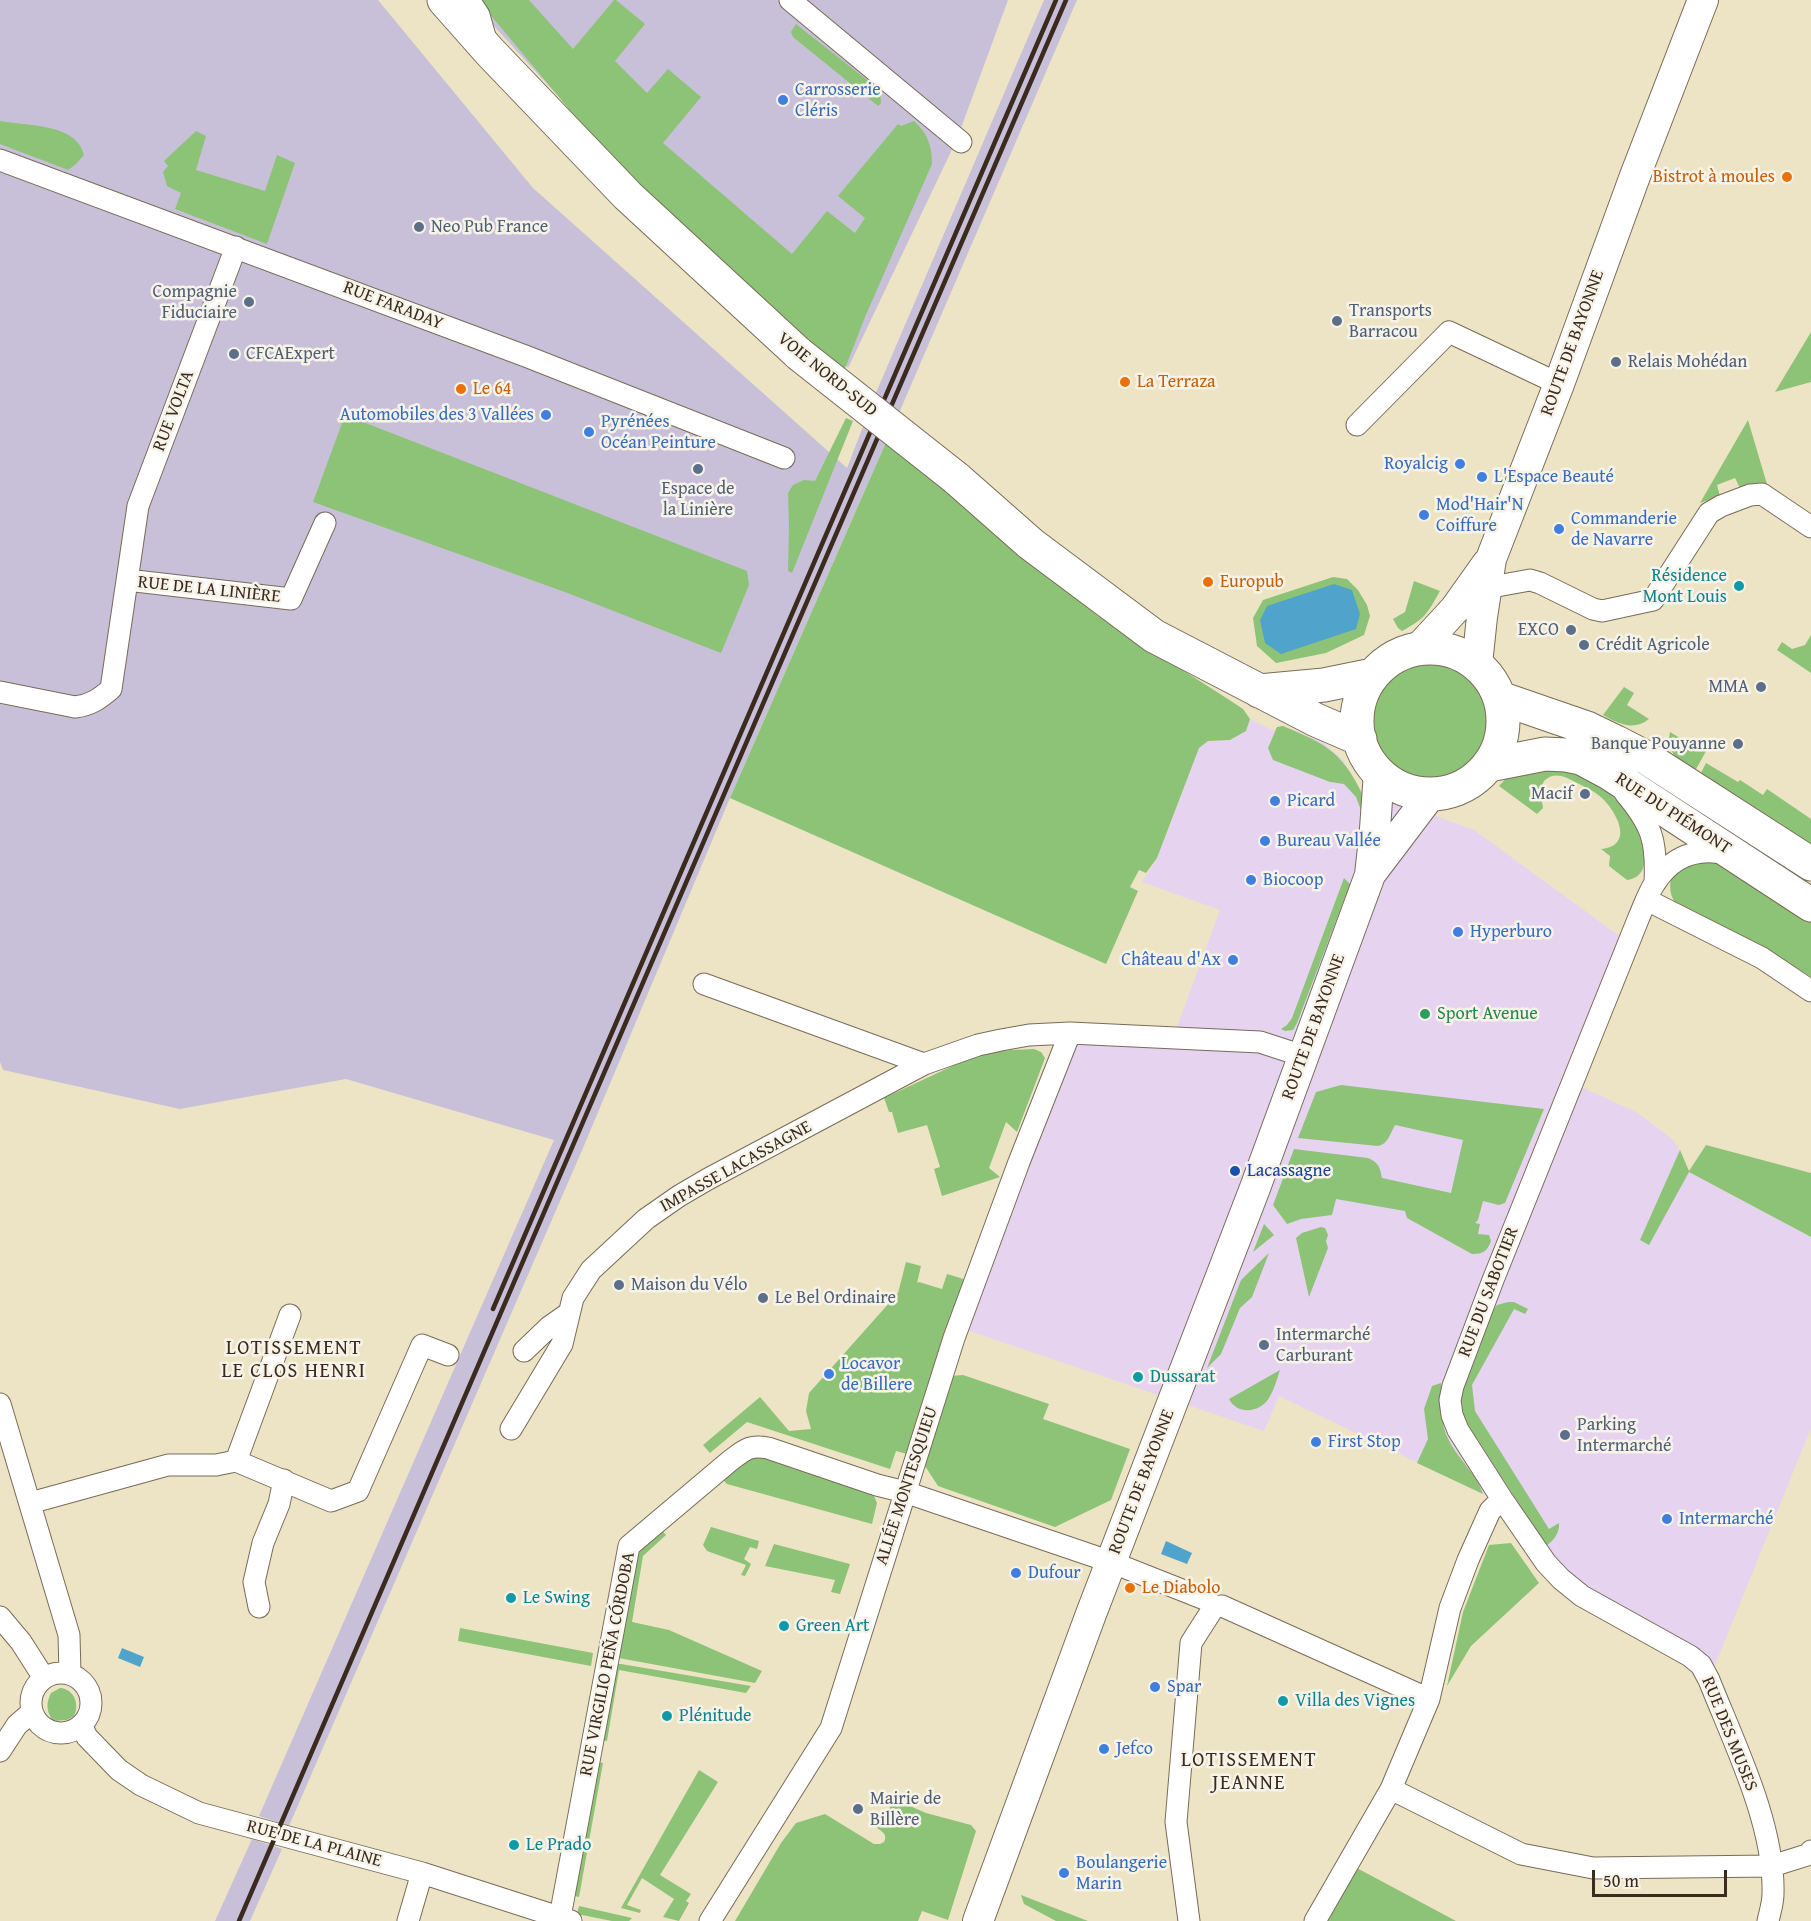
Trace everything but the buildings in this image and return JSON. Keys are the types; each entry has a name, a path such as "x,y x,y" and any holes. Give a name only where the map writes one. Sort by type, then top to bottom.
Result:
{"main road":[{"name":"VOIE NORD-SUD","path":"444,0 490,52 628,196 799,354 956,478 1031,544 1154,636 1316,720 1360,739"},
{"name":"ROUTE DE BAYONNE","path":"1477,664 1491,559 1703,0"},
{"name":"ROUTE DE BAYONNE","path":"1419,648 1455,609 1491,559"},
{"path":"1419,648 1440,648 1459,653 1477,664 1491,680 1500,698 1504,721 1500,744 1489,765 1473,780 1453,790 1431,794 1412,792 1394,784 1379,772 1367,757 1360,739 1358,717 1362,695 1373,675 1396,656 1419,648"},
{"path":"1259,691 1324,685 1373,675"},
{"name":"RUE DU PIÉMONT","path":"1500,698 1587,728 1645,757 1811,864"},
{"name":"RUE DU PIÉMONT","path":"1489,765 1545,754 1581,758 1609,773 1811,904"},
{"name":"ROUTE DE BAYONNE","path":"978,1921 1111,1562 1251,1198 1370,875 1376,829 1379,772"},
{"name":"ROUTE DE BAYONNE","path":"1370,875 1431,794"}],"street":[{"path":"469,0 479,15 490,52"},
{"path":"790,0 961,142"},
{"name":"RUE FARADAY","path":"0,160 535,360 784,458"},
{"name":"RUE VOLTA","path":"127,580 138,506 236,247"},
{"path":"1357,425 1449,332 1559,384"},
{"path":"1486,588 1530,580 1602,611 1653,600 1709,513 1737,499 1756,493 1762,494 1811,527"},
{"name":"RUE DE LA LINIÈRE","path":"0,692 75,707 88,705 98,700 111,689 127,580 291,599 325,523"},
{"name":"RUE DU SABOTIER","path":"1609,773 1639,809 1654,839 1656,855 1651,891"},
{"name":"RUE DU SABOTIER","path":"1502,1499 1458,1430 1450,1400 1492,1280 1651,891 1670,865 1688,855 1705,851 1740,857"},
{"path":"1651,891 1762,958 1811,991"},
{"path":"704,984 924,1064"},
{"name":"IMPASSE LACASSAGNE","path":"511,1429 562,1344 573,1298 591,1270 646,1219 708,1179 924,1064 978,1045 1001,1040 1029,1035 1070,1033 1260,1042 1303,1056"},
{"name":"ALLÉE MONTESQUIEU","path":"710,1921 831,1728 954,1338 1070,1033"},
{"path":"524,1351 549,1327 569,1314"},
{"path":"236,1461 290,1315"},
{"path":"30,1503 168,1466 216,1465 236,1461 330,1501 358,1491 422,1345 448,1355"},
{"path":"0,1404 69,1635 70,1674"},
{"name":"RUE VIRGILIO PEÑA CÓRDOBA","path":"566,1919 629,1546 748,1447 768,1448 1111,1562 1207,1600 1214,1607 1222,1606 1429,1698"},
{"path":"259,1607 254,1582 263,1543 279,1504 284,1480"},
{"path":"1314,1921 1390,1789 1429,1698 1450,1608 1468,1560 1490,1511 1502,1499"},
{"name":"RUE DES MUSES","path":"1502,1499 1546,1563 1561,1579 1582,1596 1690,1656 1701,1665 1760,1808 1772,1866 1773,1896 1768,1921"},
{"path":"1189,1921 1176,1822 1191,1643 1214,1607"},
{"path":"0,1617 21,1642 44,1678"},
{"path":"1416,1728 1409,1689 1438,1665"},
{"path":"52,1674 70,1674 84,1684 89,1692 90,1710 81,1725 63,1733 53,1732 36,1720 32,1712 33,1693 37,1684 44,1678 52,1674"},
{"path":"0,1751 17,1725 32,1712"},
{"name":"RUE DE LA PLAINE","path":"81,1725 87,1737 119,1770 141,1785 199,1813 422,1873 566,1919"},
{"path":"1390,1789 1521,1854 1593,1868 1772,1866 1810,1854 1811,1851"},
{"path":"408,1921 422,1873"}],"shaded area":[{"path":"0,0 378,0 533,188 847,468 864,424 887,440 730,798 583,1148 289,1826 259,1816 554,1140 346,1079 180,1109 3,1070 0,1062"},
{"path":"470,0 1008,0 957,139 848,368 581,121"},
{"path":"1044,0 1077,0 899,413 875,395"},
{"path":"1250,719 1274,731 1277,727 1283,726 1322,742 1343,760 1359,788 1474,830 1629,943 1581,1087 1638,1113 1672,1139 1680,1150 1689,1172 1811,1237 1811,1428 1709,1680 1582,1596 1502,1499 1483,1494 1279,1396 1264,1431 967,1330 1032,1152 1081,1033 1173,1038 1220,910 1142,882 1157,858 1199,748 1208,741 1230,740 1246,731"},
{"path":"252,1839 282,1849 250,1921 215,1921"}],"green space":[{"path":"478,0 529,0 573,49 616,0 645,24 615,61 647,93 668,69 701,97 663,143 792,254 827,211 855,233 865,218 838,196 898,124 901,126 914,121 919,126 928,141 932,164 865,317 844,371 683,229 598,144"},
{"path":"796,24 880,90 881,103 878,106 793,37 791,32"},
{"path":"0,121 61,131 72,137 84,155 68,170 0,144"},
{"path":"196,131 206,136 196,170 265,191 277,155 295,163 267,244 175,209 181,193 167,186 163,172 168,166 164,161"},
{"path":"1811,332 1811,382 1775,392"},
{"path":"345,415 747,571 749,585 721,653 565,592 313,502"},
{"path":"846,418 853,421 792,573 788,571 788,493 793,485 804,480 815,481"},
{"path":"1748,420 1769,491 1740,488 1735,478 1717,485 1720,496 1700,503"},
{"path":"887,440 1037,568 1098,616 1243,709 1250,719 1246,731 1230,740 1208,741 1199,748 1157,858 1146,873 1139,870 1130,887 1138,891 1106,964 730,798"},
{"path":"1333,577 1347,579 1358,590 1367,605 1370,616 1364,635 1326,653 1276,663 1257,646 1253,618 1263,600"},
{"path":"1414,581 1440,591 1425,615 1402,631 1393,619 1405,612"},
{"path":"1811,635 1811,673 1777,650 1782,642 1792,649 1805,645"},
{"path":"1429,660 1452,665 1463,670 1472,678 1480,687 1485,698 1490,721 1485,744 1480,755 1472,764 1463,772 1452,777 1429,782 1406,777 1395,772 1386,764 1378,755 1373,744 1368,721 1373,698 1378,687 1386,678 1395,670 1406,665"},
{"path":"1624,687 1634,693 1627,705 1649,719 1643,723 1626,725 1603,715"},
{"path":"1283,726 1325,746 1342,761 1362,793 1364,804 1362,813 1356,797 1344,784 1330,782 1273,760 1268,748 1277,727"},
{"path":"1670,732 1693,746 1699,738 1710,744 1695,771 1675,756 1670,746"},
{"path":"1706,763 1738,782 1740,780 1763,795 1767,789 1811,819 1811,844 1700,775"},
{"path":"1559,766 1601,786 1628,813 1644,851 1645,862 1637,877 1627,880 1609,866 1610,856 1601,849 1611,847 1617,842 1620,828 1609,805 1593,791 1570,779 1551,776 1544,781 1540,790 1543,808 1537,814 1499,786 1509,775"},
{"path":"1718,859 1811,919 1811,977 1779,957 1676,904 1670,885 1677,868 1692,861"},
{"path":"1344,878 1350,884 1297,1023 1293,1030 1285,1031 1281,1029 1292,1018"},
{"path":"1034,1049 1041,1052 1045,1058 1017,1132 1006,1122 989,1168 1000,1177 942,1196 934,1169 940,1167 927,1125 898,1133 892,1112 889,1112 884,1098 976,1055"},
{"path":"1341,1085 1544,1109 1505,1203 1499,1205 1483,1201 1475,1223 1480,1224 1478,1234 1489,1235 1491,1241 1484,1251 1472,1254 1407,1218 1405,1211 1336,1199 1332,1215 1301,1219 1287,1224 1273,1205 1294,1149 1368,1158 1378,1166 1382,1178 1451,1193 1463,1140 1395,1125 1386,1141 1378,1146 1298,1138 1316,1092"},
{"path":"1706,1145 1811,1173 1811,1237 1689,1172 1649,1245 1640,1240 1680,1150 1689,1171"},
{"path":"1264,1224 1274,1235 1253,1252"},
{"path":"1321,1227 1325,1228 1328,1235 1326,1241 1328,1248 1309,1297 1296,1238 1302,1233"},
{"path":"1269,1253 1252,1297 1240,1308 1221,1354 1207,1368 1241,1280"},
{"path":"906,1262 921,1266 917,1283 942,1289 947,1274 967,1280 907,1454 896,1451 890,1469 747,1422 710,1453 703,1445 760,1397 789,1431 811,1429 806,1411 809,1393 898,1293"},
{"path":"1514,1302 1528,1309 1525,1314 1514,1309 1472,1385 1475,1411 1549,1529 1559,1523 1556,1536 1546,1546 1460,1412 1460,1390 1489,1316 1497,1305"},
{"path":"1280,1370 1271,1395 1260,1407 1243,1410 1237,1408 1229,1399"},
{"path":"963,1375 1049,1404 1043,1419 1130,1449 1111,1500 1055,1527 938,1486 923,1463 951,1376"},
{"path":"1441,1383 1442,1415 1446,1434 1476,1479 1483,1494 1417,1463 1428,1439 1424,1409 1432,1386"},
{"path":"758,1454 871,1489 877,1503 872,1524 727,1484 720,1476"},
{"path":"659,1527 666,1535 643,1556 632,1622 669,1630 762,1671 755,1683 613,1657 631,1554"},
{"path":"711,1527 759,1541 757,1549 750,1547 744,1559 751,1564 745,1576 741,1575 746,1565 707,1551 703,1545"},
{"path":"1511,1543 1539,1583 1471,1646 1447,1686 1463,1612 1489,1545"},
{"path":"774,1544 850,1564 840,1594 831,1592 835,1580 765,1566"},
{"path":"460,1628 593,1653 591,1666 458,1641"},
{"path":"612,1664 751,1686 746,1693 619,1670 607,1741 598,1739"},
{"path":"60,1688 72,1694 76,1702 76,1711 74,1716 67,1720 53,1721 48,1710 48,1700 51,1693"},
{"path":"594,1761 603,1763 579,1897 570,1895"},
{"path":"699,1770 718,1782 660,1875 691,1894 686,1901 689,1903 679,1921 663,1917 674,1899 642,1878 627,1905 641,1910 640,1913 621,1908"},
{"path":"903,1803 926,1813 971,1825 976,1831 948,1920 922,1911 918,1921 735,1921 781,1843 796,1823 825,1814 874,1844 880,1844 884,1842 885,1835 877,1828 892,1804"},
{"path":"1355,1867 1456,1921 1324,1921"},
{"path":"1021,1895 1088,1921 1056,1921 1024,1904"},
{"path":"579,1906 632,1918 629,1921 612,1921 577,1914"}],"water":[{"path":"1334,584 1352,590 1360,614 1356,629 1281,654 1265,643 1260,620 1267,606"},
{"path":"1166,1541 1192,1553 1187,1564 1161,1554"},
{"path":"122,1648 144,1657 140,1667 118,1658"}],"railway":[{"path":"493,1309 1056,0"},
{"path":"239,1921 1066,0"}],"place":[{"name":"Carrosserie Cléris","path":"783,100"},
{"name":"Bistrot à moules","path":"1787,177"},
{"name":"Neo Pub France","path":"419,227"},
{"name":"Compagnie Fiduciaire","path":"249,302"},
{"name":"Transports Barracou","path":"1337,321"},
{"name":"CFCAExpert","path":"234,354"},
{"name":"Relais Mohédan","path":"1616,362"},
{"name":"La Terraza","path":"1125,382"},
{"name":"Le 64","path":"461,389"},
{"name":"Automobiles des 3 Vallées","path":"546,415"},
{"name":"Pyrénées Océan Peinture","path":"589,432"},
{"name":"Royalcig","path":"1460,464"},
{"name":"Espace de la Linière","path":"698,469"},
{"name":"L'Espace Beauté","path":"1482,477"},
{"name":"Mod'Hair'N Coiffure","path":"1424,515"},
{"name":"Commanderie de Navarre","path":"1559,529"},
{"name":"Europub","path":"1208,582"},
{"name":"Résidence Mont Louis","path":"1739,586"},
{"name":"EXCO","path":"1571,630"},
{"name":"Crédit Agricole","path":"1584,645"},
{"name":"MMA","path":"1761,687"},
{"name":"Banque Pouyanne","path":"1738,744"},
{"name":"Macif","path":"1585,794"},
{"name":"Picard","path":"1275,801"},
{"name":"Bureau Vallée","path":"1265,841"},
{"name":"Biocoop","path":"1251,880"},
{"name":"Hyperburo","path":"1458,932"},
{"name":"Château d'Ax","path":"1233,960"},
{"name":"Sport Avenue","path":"1425,1014"},
{"name":"Lacassagne","path":"1235,1171"},
{"name":"Maison du Vélo","path":"619,1285"},
{"name":"Le Bel Ordinaire","path":"763,1298"},
{"name":"Intermarché Carburant","path":"1264,1345"},
{"name":"Locavor de Billere","path":"829,1374"},
{"name":"Dussarat","path":"1138,1377"},
{"name":"Parking Intermarché","path":"1565,1435"},
{"name":"First Stop","path":"1316,1442"},
{"name":"Intermarché","path":"1667,1519"},
{"name":"Dufour","path":"1016,1573"},
{"name":"Le Diabolo","path":"1130,1588"},
{"name":"Le Swing","path":"511,1598"},
{"name":"Green Art","path":"784,1626"},
{"name":"Spar","path":"1155,1687"},
{"name":"Villa des Vignes","path":"1283,1701"},
{"name":"Plénitude","path":"667,1716"},
{"name":"Jefco","path":"1104,1749"},
{"name":"Mairie de Billère","path":"858,1809"},
{"name":"Le Prado","path":"514,1845"},
{"name":"Boulangerie Marin","path":"1064,1873"}],"district":[{"name":"LOTISSEMENT LE CLOS HENRI","path":"294,1360"},
{"name":"LOTISSEMENT JEANNE","path":"1249,1772"}]}
